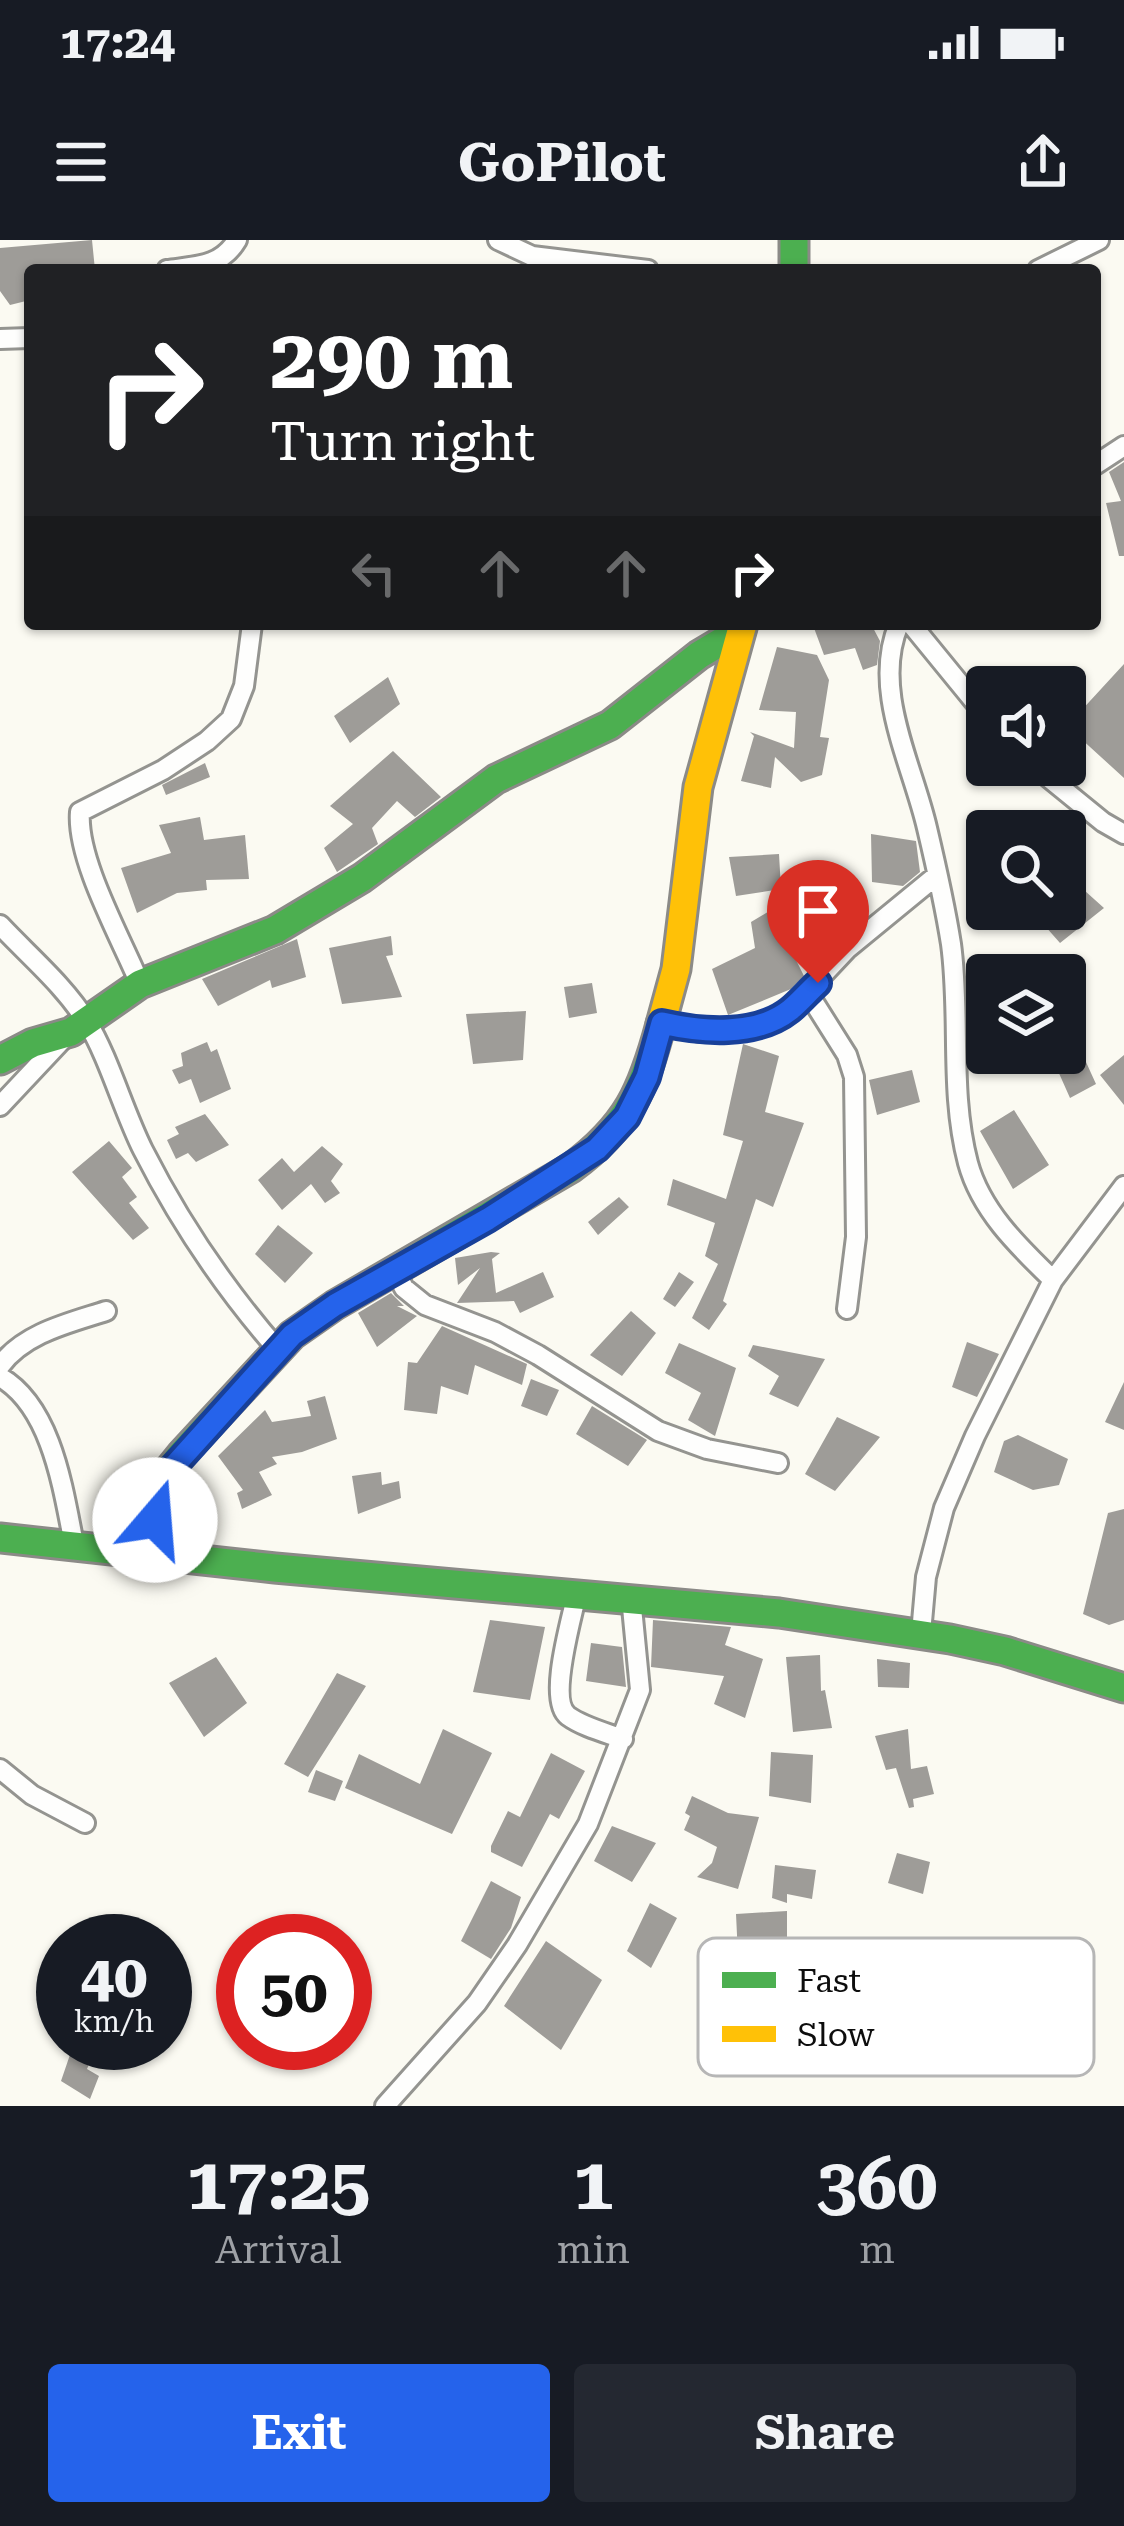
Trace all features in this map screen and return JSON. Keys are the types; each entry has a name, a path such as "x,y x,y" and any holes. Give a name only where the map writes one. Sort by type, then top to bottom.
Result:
{"main road":[{"path":"0,1060 79,1027 140,984 275,930 362,878 496,779 610,725 737,630"},
{"path":"106,1548 278,1350 335,1305 488,1219 597,1149 627,1117 647,1077 676,969 698,787 741,630"},
{"path":"154,1554 156,1486"},
{"path":"0,1538 631,1597 921,1634 1005,1651 1124,1688"}],"street":[{"path":"210,264 228,255 237,240"},
{"path":"498,240 517,262 550,264"},
{"path":"1050,264 1098,240"},
{"path":"140,984 86,860 78,834 80,812 163,770 231,719 244,686 251,630"},
{"path":"896,630 889,648 889,684 927,828 951,946 957,1101 968,1166 991,1212 1053,1280"},
{"path":"916,630 966,691"},
{"path":"1059,786 1124,834"},
{"path":"662,1023 700,1032 753,1025 787,1013 848,949 936,876"},
{"path":"0,925 48,973 185,1227 278,1350"},
{"path":"808,993 847,1054 854,1077 856,1237 847,1309"},
{"path":"0,1106 79,1027"},
{"path":"921,1634 926,1576 944,1508 975,1436 1053,1280 1124,1186"},
{"path":"1105,1208 1124,1218"},
{"path":"394,1270 404,1288 425,1305 510,1340 658,1431 707,1449 778,1463"},
{"path":"0,1366 31,1339 106,1311"},
{"path":"0,1376 19,1388 37,1415 65,1497 74,1544"},
{"path":"578,1593 559,1684 560,1705 568,1716 623,1739"},
{"path":"385,2106 438,2050 517,1945 588,1824 640,1690 631,1597"},
{"path":"0,1768 32,1795 85,1823"}],"building":[{"path":"92,240 94,264 24,264 24,302 10,305 0,291 0,248"},
{"path":"1124,462 1124,556 1119,556 1106,503 1121,501 1109,472"},
{"path":"815,630 874,630 880,641 877,665 863,670 855,648 824,655"},
{"path":"777,647 817,655 829,680 820,737 829,738 822,775 801,782 775,757 771,788 741,781 754,736 750,732 794,748 796,712 759,710"},
{"path":"1124,664 1124,778 1086,743 1086,705"},
{"path":"388,677 400,704 350,743 334,716"},
{"path":"393,751 441,797 415,817 397,801 372,828 378,844 337,872 324,848 353,824 330,806"},
{"path":"205,763 210,777 166,795 162,785"},
{"path":"200,817 204,840 245,835 249,879 206,880 207,890 177,893 137,913 121,868 171,853 159,825"},
{"path":"871,834 916,841 920,872 903,886 872,882"},
{"path":"779,854 781,889 736,896 729,857"},
{"path":"1086,892 1104,908 1086,922"},
{"path":"771,910 804,976 791,989 728,1015 712,969 755,948 751,922"},
{"path":"1049,930 1076,930 1060,943"},
{"path":"391,936 393,955 386,956 402,997 342,1004 329,948"},
{"path":"297,939 306,977 272,988 270,980 218,1006 202,979"},
{"path":"592,983 597,1013 569,1018 564,987"},
{"path":"526,1011 523,1060 473,1064 466,1014"},
{"path":"207,1042 211,1052 217,1049 231,1089 200,1103 191,1079 179,1084 172,1070 183,1066 181,1053"},
{"path":"743,1044 779,1056 765,1112 804,1123 773,1207 756,1199 723,1301 727,1304 709,1330 692,1318 718,1264 705,1256 715,1223 667,1205 673,1179 726,1199 743,1141 723,1135"},
{"path":"1124,1055 1124,1105 1100,1075"},
{"path":"1086,1062 1096,1084 1070,1098 1059,1074 1086,1074"},
{"path":"912,1070 920,1102 877,1115 869,1080"},
{"path":"1014,1110 1049,1165 1013,1189 980,1131"},
{"path":"205,1114 229,1145 196,1162 188,1153 176,1159 167,1140 179,1134 175,1127"},
{"path":"109,1141 132,1168 122,1177 137,1197 129,1203 149,1228 133,1240 72,1172"},
{"path":"322,1146 343,1164 331,1181 340,1193 325,1203 311,1184 282,1210 258,1180 282,1158 294,1172"},
{"path":"619,1197 629,1207 598,1235 588,1222"},
{"path":"278,1225 313,1253 285,1283 255,1254"},
{"path":"500,1253 492,1259 496,1293 543,1272 554,1297 520,1313 514,1301 457,1303 480,1268 458,1285 455,1258"},
{"path":"679,1272 694,1282 675,1307 663,1299"},
{"path":"391,1293 404,1306 397,1306 417,1316 377,1347 358,1313"},
{"path":"631,1311 656,1333 622,1376 590,1355"},
{"path":"442,1326 527,1364 522,1385 475,1365 468,1395 441,1386 437,1414 404,1410 408,1362 417,1363"},
{"path":"967,1342 999,1354 977,1397 952,1387"},
{"path":"679,1343 736,1368 715,1436 688,1420 701,1393 665,1373"},
{"path":"753,1345 825,1359 798,1407 769,1394 779,1376 748,1356"},
{"path":"531,1379 559,1390 547,1416 521,1406"},
{"path":"1124,1382 1124,1430 1105,1422"},
{"path":"325,1396 337,1439 272,1457 277,1464 259,1472 272,1495 242,1509 237,1493 243,1490 218,1456 265,1410 272,1422 311,1416 307,1401"},
{"path":"592,1406 647,1440 628,1466 576,1434"},
{"path":"837,1417 880,1437 835,1491 805,1474"},
{"path":"1018,1435 1068,1459 1059,1485 1033,1490 994,1472 1004,1441"},
{"path":"381,1472 382,1485 399,1481 401,1498 358,1514 352,1476"},
{"path":"1124,1509 1124,1620 1109,1625 1083,1614 1108,1513"},
{"path":"490,1620 545,1627 530,1700 473,1692"},
{"path":"653,1620 731,1627 725,1645 763,1659 745,1718 714,1704 724,1676 651,1667"},
{"path":"591,1643 622,1647 626,1687 586,1681"},
{"path":"820,1655 821,1691 825,1690 832,1728 793,1732 786,1657"},
{"path":"216,1657 247,1703 204,1737 169,1683"},
{"path":"877,1659 910,1663 909,1688 878,1687"},
{"path":"337,1673 366,1686 308,1777 284,1764"},
{"path":"443,1729 492,1753 452,1834 345,1788 359,1754 420,1784"},
{"path":"908,1729 911,1769 927,1766 934,1794 913,1799 914,1807 909,1808 896,1768 886,1770 875,1736"},
{"path":"771,1752 813,1755 811,1803 769,1796"},
{"path":"551,1753 585,1771 559,1819 550,1814 522,1867 491,1852 491,1846 508,1811 520,1817"},
{"path":"316,1770 343,1781 335,1801 308,1792"},
{"path":"692,1796 728,1813 759,1817 738,1889 697,1877 712,1863 717,1847 684,1830"},
{"path":"612,1826 656,1843 632,1882 594,1861"},
{"path":"897,1853 930,1862 923,1894 888,1883"},
{"path":"775,1865 816,1870 812,1899 787,1894 787,1903 772,1898"},
{"path":"491,1881 521,1897 511,1928 491,1959 461,1941"},
{"path":"650,1903 677,1918 651,1968 627,1951"},
{"path":"787,1911 787,1938 737,1938 736,1914"},
{"path":"546,1941 602,1980 561,2050 504,2006"},
{"path":"65,2070 89,2070 99,2076 90,2099 61,2081"}],"traffic: fast":[{"path":"794,240 794,264"},
{"path":"0,1060 33,1043 71,1032 140,984 275,930 362,878 496,779 610,725 699,655 741,630"},
{"path":"106,1548 181,1455 292,1335 335,1305 571,1168 607,1137 640,1088 661,1024"},
{"path":"0,1538 779,1613 950,1639 1124,1688"}],"traffic: slow":[{"path":"661,1024 676,969 698,787 741,630"},
{"path":"154,1554 156,1486"}],"route":[{"path":"155,1520 156,1486 292,1335 597,1149 627,1117 647,1077 662,1023 700,1032 753,1025 787,1013 818,983"}]}
